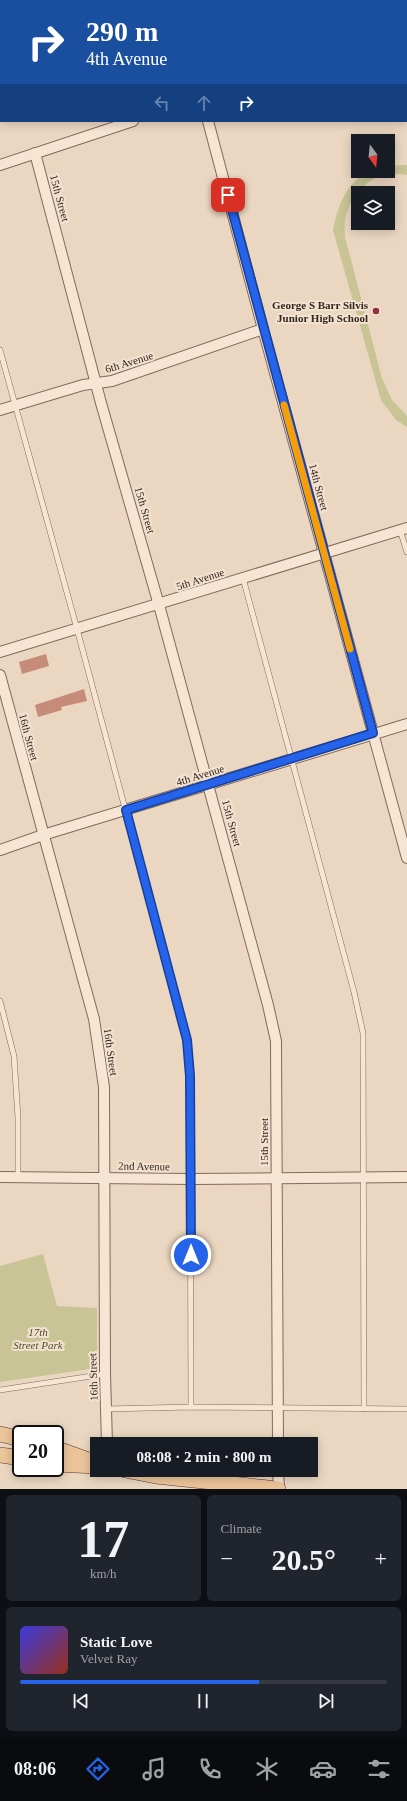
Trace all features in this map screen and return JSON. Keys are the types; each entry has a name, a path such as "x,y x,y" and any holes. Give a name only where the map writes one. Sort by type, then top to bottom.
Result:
{"main road":[{"path":"0,1434 12,1437"},
{"path":"64,1451 90,1460"},
{"path":"0,1455 12,1457"},
{"path":"64,1464 90,1466"},
{"path":"165,1477 279,1489"}],"street":[{"path":"0,165 130,122"},
{"name":"14th Street","path":"208,122 407,858"},
{"name":"15th Street","path":"35,153 97,383 209,785 268,1005 276,1041 276,1408 278,1437"},
{"name":"6th Avenue","path":"0,410 83,385 112,381 263,329"},
{"name":"5th Avenue","path":"0,652 159,605 404,529"},
{"name":"16th Street","path":"0,675 94,1019 101,1058 104,1087 105,1374 107,1437"},
{"name":"4th Avenue","path":"0,850 43,835 292,760 373,733 407,724"},
{"name":"2nd Avenue","path":"0,1177 191,1179 276,1177 407,1177"},
{"path":"278,1477 279,1489"}],"lane":[{"path":"0,350 77,629 187,1040 190,1076 191,1407"},
{"path":"404,529 407,552"},
{"path":"243,578 360,1019 363,1046 362,1177 364,1409"},
{"path":"0,1001 14,1056 18,1118 18,1177"},
{"path":"0,1390 105,1374"},
{"path":"106,1409 191,1407 407,1409"}],"green space":[{"path":"407,165 407,175 395,174 395,166"},
{"path":"360,178 377,178 365,186 351,186"},
{"path":"351,186 351,204 345,224 345,237 382,378 392,400 407,416 407,427 396,420 381,400 333,230 341,203"},
{"name":"17th Street Park","path":"43,1254 57,1306 97,1308 97,1368 0,1382 0,1266"}],"building":[{"path":"46,654 49,666 22,674 19,662"},
{"path":"84,689 87,701 61,707 62,710 38,717 35,705"}],"slow traffic":[{"path":"284,405 350,649"}],"place":[{"name":"George S Barr Silvis Junior High School","path":"376,311"}],"route":[{"path":"191,1255 190,1076 187,1040 126,810 292,760 373,733 228,195"}]}
